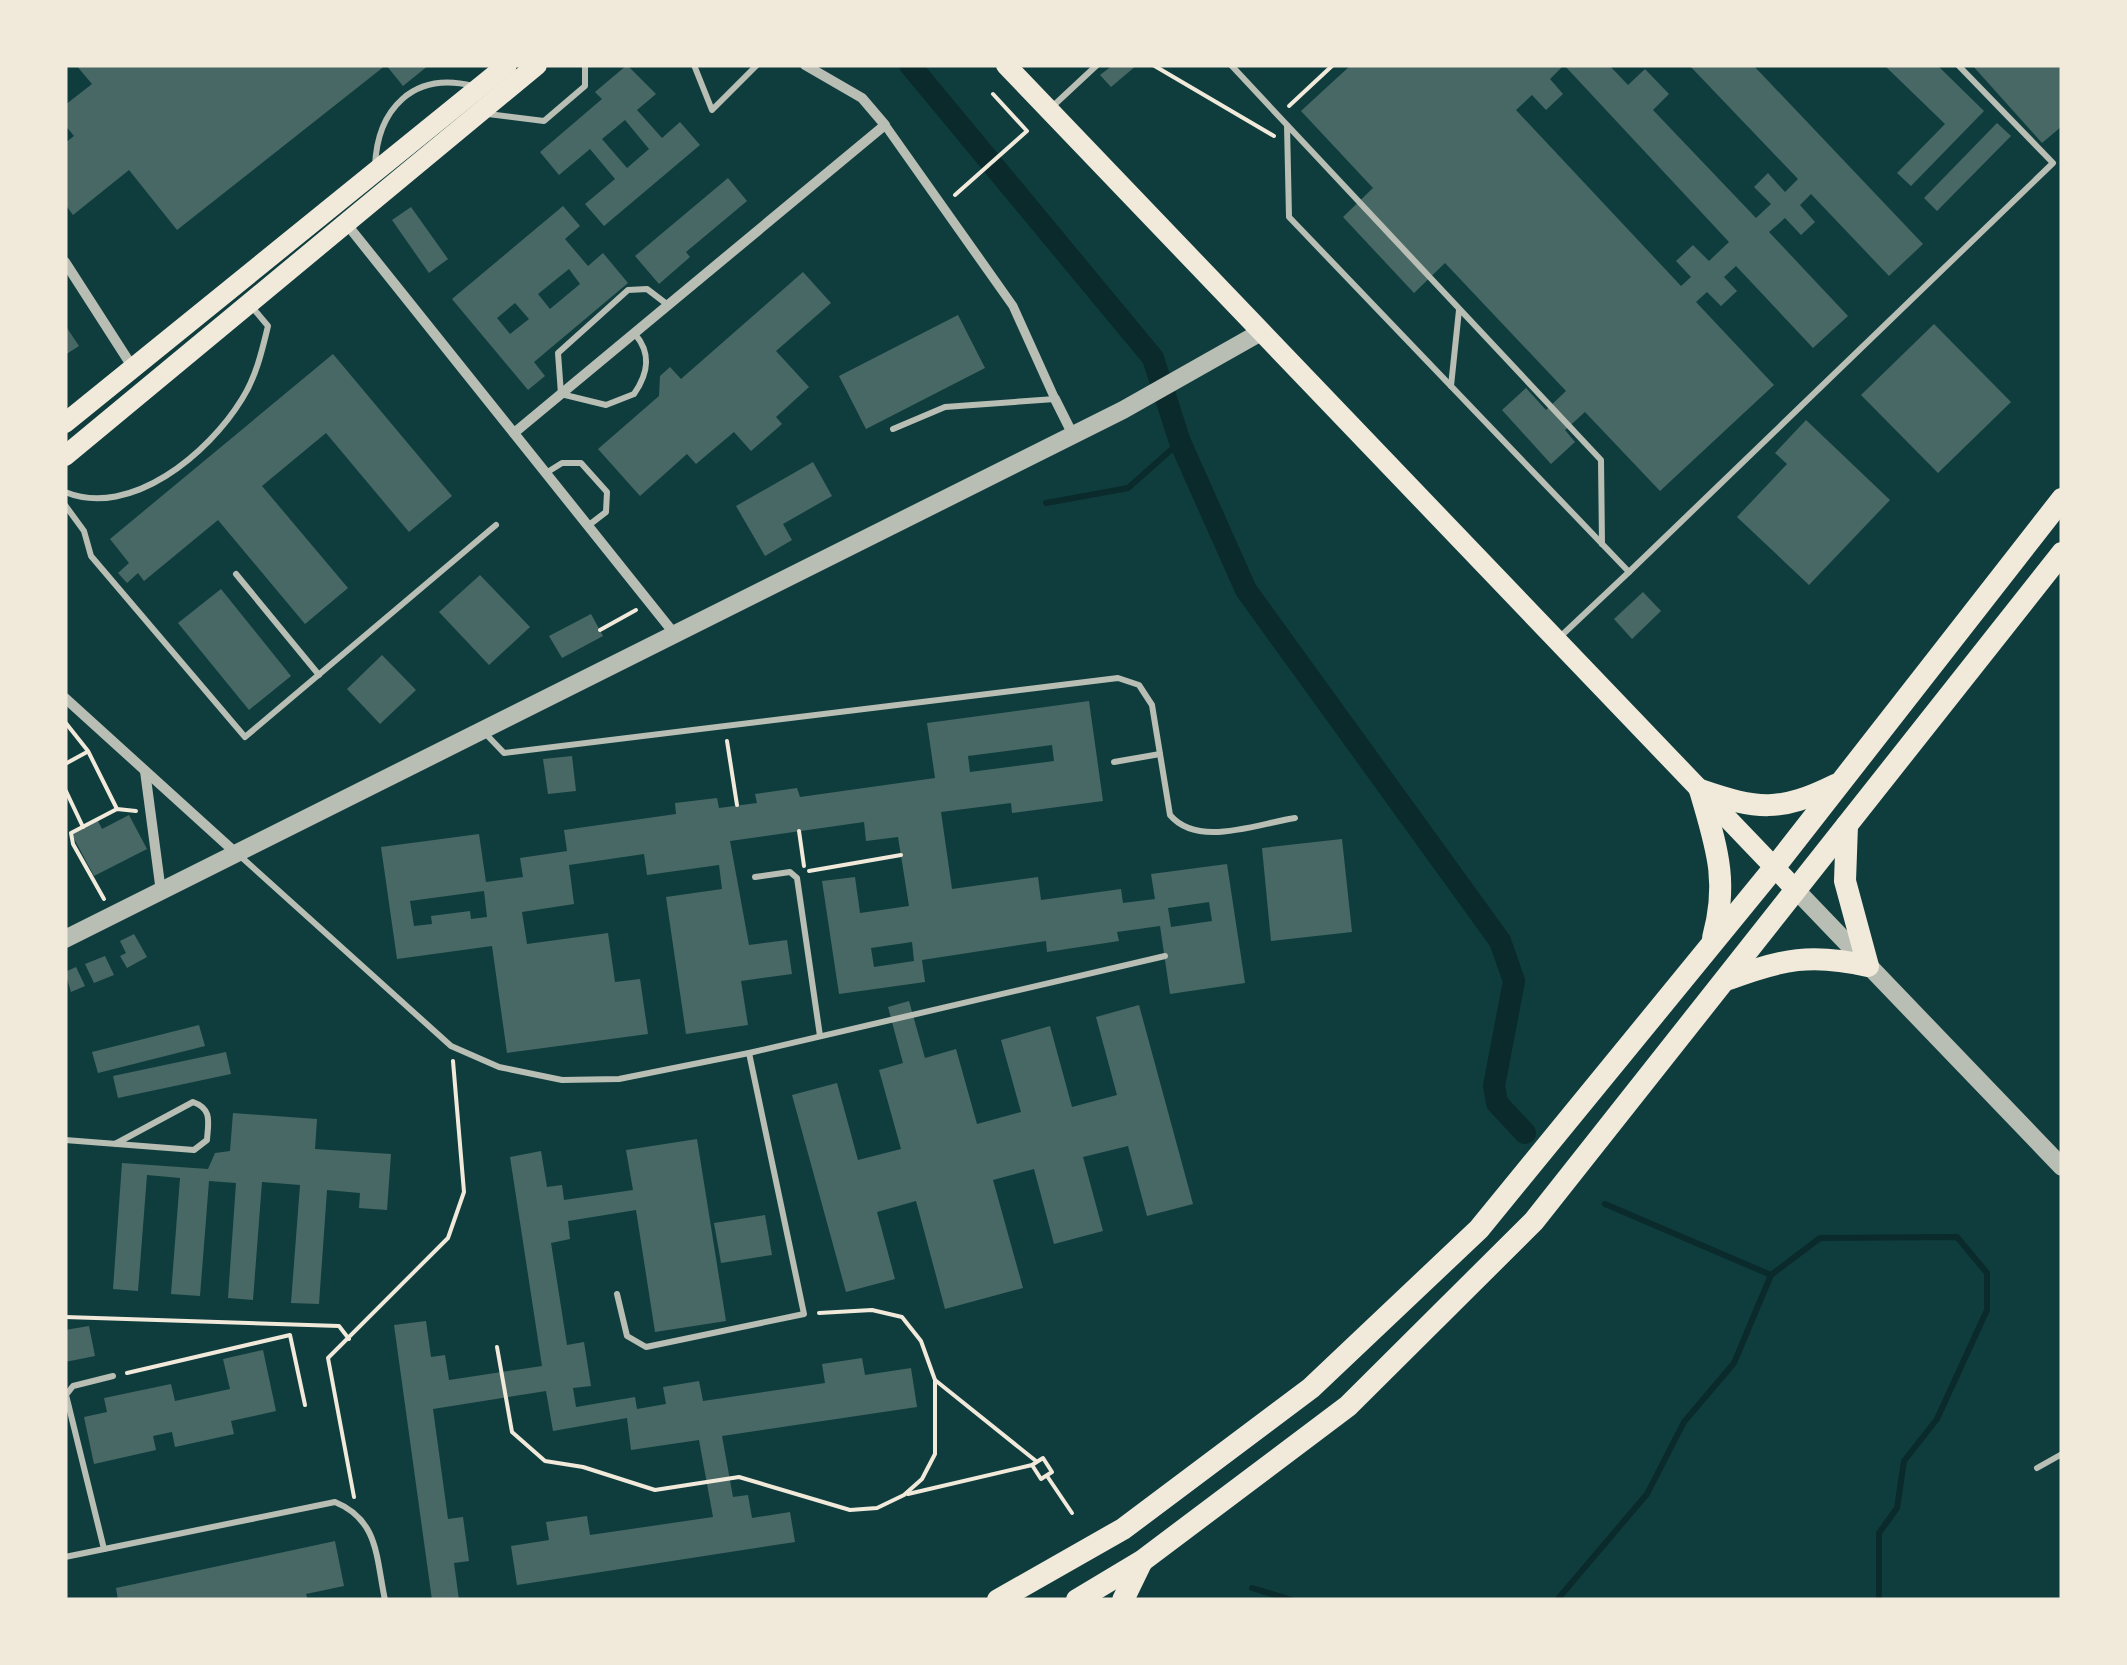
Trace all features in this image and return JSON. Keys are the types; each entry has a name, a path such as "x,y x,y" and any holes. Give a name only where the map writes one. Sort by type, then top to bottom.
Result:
{"highway":[{"path":"998,1600 1123,1529 1311,1388 1479,1230 1774,868 2062,499"},
{"path":"1078,1600 1142,1561 1348,1406 1534,1221 2062,552"},
{"path":"1700,790 1733,802 1775,806 1796,804 1841,781"},
{"path":"1700,790 1722,871 1724,898 1710,948"},
{"path":"1726,980 1771,963 1812,956 1868,966 1845,881 1847,825"},
{"path":"1123,1600 1142,1561"}],"main road":[{"path":"65,423 507,65"},
{"path":"65,456 537,65"},
{"path":"1006,65 1796,890"}],"street":[{"path":"804,65 862,98 944,205 1014,306 1073,435"},
{"path":"514,433 885,125"},
{"path":"332,206 673,632"},
{"path":"66,266 146,389"},
{"path":"65,939 162,894 673,632 1123,410 1261,332"},
{"path":"65,698 238,854"},
{"path":"145,770 162,894"},
{"path":"1796,890 2062,1167"}],"lane":[{"path":"477,113 544,121 585,86 585,65"},
{"path":"694,65 712,110 757,65"},
{"path":"1049,110 1097,65"},
{"path":"1231,65 1601,460 1602,544"},
{"path":"1556,640 2053,163 1958,65"},
{"path":"375,171 379,133 387,113 416,90 437,82 479,88"},
{"path":"1287,124 1289,217 1629,572"},
{"path":"636,334 646,354 647,369 634,394 606,405 561,394 558,353 628,290 647,289 668,305"},
{"path":"65,492 84,500 124,496 156,482 212,436 242,400 259,364 268,326 250,304"},
{"path":"1451,386 1459,309"},
{"path":"893,429 945,407 1055,399"},
{"path":"546,473 572,460 582,463 607,492 606,512 588,526"},
{"path":"65,505 84,531 91,556 245,737 496,524"},
{"path":"236,574 319,674"},
{"path":"482,730 504,753 1118,678 1139,686 1152,705 1170,814 1181,828 1200,833 1294,818"},
{"path":"1114,762 1160,754"},
{"path":"238,854 451,1046 500,1067 562,1080 619,1079 1164,956"},
{"path":"755,877 795,873 820,1036"},
{"path":"617,1294 627,1336 646,1347 804,1314 749,1052"},
{"path":"65,1140 115,1144 202,1148 209,1115 194,1102 115,1144"},
{"path":"104,1550 66,1395 73,1386 112,1376"},
{"path":"2037,1468 2062,1454"},
{"path":"65,1557 335,1502 357,1511 369,1527 385,1600"}],"path":[{"path":"1154,65 1288,144"},
{"path":"1279,116 1333,65"},
{"path":"944,205 1027,130 994,94"},
{"path":"600,630 649,603"},
{"path":"65,722 88,751 117,808"},
{"path":"725,726 738,806"},
{"path":"65,764 88,751"},
{"path":"65,789 83,826"},
{"path":"114,916 73,844 71,832 117,808 150,812"},
{"path":"799,831 805,872"},
{"path":"65,850 73,844"},
{"path":"795,873 901,855"},
{"path":"357,1511 328,1358 448,1238 454,1223 464,1192 451,1046"},
{"path":"804,1314 872,1310 902,1317 921,1341 935,1380 936,1454 922,1478 904,1495"},
{"path":"65,1317 338,1326 348,1338"},
{"path":"112,1376 290,1335 305,1405"},
{"path":"497,1348 512,1432 545,1460 584,1467 655,1490 739,1477 850,1510 877,1508 904,1495 1035,1463 1043,1458 1052,1472 1042,1479 1035,1463 935,1380"},
{"path":"1047,1476 1072,1513"}],"building":[{"path":"76,65 386,65 177,230 129,170 73,215 65,204 65,143 74,136 65,125 65,105 92,84"},
{"path":"386,65 429,65 403,86"},
{"path":"627,65 656,94 637,110 662,138 680,122 700,145 604,226 585,204 615,179 590,149 559,175 540,152 602,99 595,92","holes":["625,120 649,149 627,168 602,139"]},
{"path":"1113,65 1137,65 1111,87 1100,75"},
{"path":"1351,65 1564,65 1609,65 1628,85 1645,69 1669,94 1653,110 1756,218 1771,204 1754,187 1768,173 1785,192 1798,179 1689,65 1753,65 1923,244 1889,276 1811,194 1800,205 1815,222 1801,235 1785,218 1769,232 1848,316 1813,348 1736,266 1724,277 1737,291 1721,306 1707,292 1696,302 1774,385 1660,491 1585,412 1565,430 1575,442 1551,464 1502,410 1526,388 1546,410 1566,391 1445,263 1414,293 1343,217 1373,188 1301,111","holes":["1564,65 1729,242 1709,261 1693,245 1676,261 1691,277 1681,286 1516,110 1532,95 1546,110 1563,94 1550,79"]},
{"path":"1884,65 1937,65 1984,111 1911,186 1897,173 1945,124"},
{"path":"1972,65 2058,65 2062,70 2062,126 2042,143"},
{"path":"1997,123 2011,136 1937,211 1924,198"},
{"path":"728,178 747,201 686,252 690,257 659,284 635,256"},
{"path":"563,206 580,226 565,239 588,266 603,253 628,283 534,362 545,376 528,390 452,299","holes":["569,269 580,284 550,309 538,294","515,303 529,319 510,334 497,318"]},
{"path":"411,207 448,259 429,273 392,220"},
{"path":"803,272 831,303 776,351 809,387 776,417 782,424 751,451 734,432 696,464 687,454 640,496 598,449 659,396 660,376 670,367 681,379"},
{"path":"958,315 985,368 866,429 839,376"},
{"path":"1934,324 2011,402 1938,473 1861,395"},
{"path":"65,325 79,346 65,355"},
{"path":"333,354 452,496 409,532 326,433 262,486 348,588 305,624 218,520 144,581 138,573 127,583 118,573 129,563 110,539"},
{"path":"1806,420 1890,500 1809,585 1737,517 1787,464 1775,453"},
{"path":"813,462 832,496 783,524 792,540 765,556 736,506"},
{"path":"480,575 530,627 489,665 439,612"},
{"path":"221,589 291,676 249,710 178,623"},
{"path":"1643,592 1661,611 1632,639 1614,619"},
{"path":"591,614 603,636 562,658 549,636"},
{"path":"382,655 416,690 380,724 347,689"},
{"path":"1089,701 1103,801 1012,813 1011,803 941,812 952,889 1038,877 1041,900 1121,889 1123,903 1155,899 1151,874 1227,864 1245,983 1170,994 1160,926 1117,932 1119,941 1047,952 1046,941 922,960 925,982 839,994 822,881 855,877 860,913 909,906 898,837 866,841 864,822 730,841 749,945 787,940 792,974 741,981 748,1025 686,1034 666,897 722,889 719,865 647,875 644,854 569,865 574,904 522,912 527,944 608,933 615,982 640,979 648,1034 507,1053 492,946 397,959 381,847 479,834 486,882 523,877 520,858 567,851 564,830 676,814 675,803 717,798 719,808 757,803 755,794 797,788 800,797 935,778 927,723","holes":["1052,745 1054,761 970,772 968,756","484,891 487,917 471,919 470,911 431,916 432,924 414,926 410,901","1209,902 1212,921 1171,927 1168,908","912,942 914,961 874,967 871,948"]},
{"path":"572,756 576,791 548,794 543,759"},
{"path":"129,815 147,849 94,876 71,833 97,819 102,829"},
{"path":"1342,839 1352,932 1271,941 1262,848"},
{"path":"134,934 147,957 127,968 120,956 126,953 120,941"},
{"path":"105,956 114,975 94,983 85,964"},
{"path":"76,967 85,986 71,992 65,972"},
{"path":"909,1001 925,1058 956,1049 977,1124 1021,1112 1001,1040 1050,1026 1072,1107 1117,1095 1096,1017 1139,1005 1193,1204 1147,1216 1128,1146 1083,1157 1103,1231 1054,1244 1034,1169 993,1180 1023,1288 945,1309 916,1201 877,1212 895,1279 846,1292 792,1095 837,1083 858,1160 901,1149 879,1070 903,1063 888,1007"},
{"path":"199,1025 205,1046 98,1073 92,1052"},
{"path":"226,1052 231,1074 118,1098 113,1076"},
{"path":"233,1113 317,1119 315,1149 391,1154 387,1210 359,1208 360,1193 327,1190 319,1304 291,1303 300,1185 262,1182 253,1300 228,1298 236,1183 209,1181 200,1296 171,1294 180,1178 147,1175 138,1291 113,1289 122,1163 208,1169 215,1153 230,1151"},
{"path":"697,1139 726,1321 655,1332 636,1210 568,1221 570,1239 551,1243 567,1345 584,1342 591,1386 573,1388 576,1407 635,1397 637,1409 666,1404 663,1387 699,1381 703,1401 825,1383 822,1364 862,1358 865,1375 911,1368 917,1407 722,1436 733,1497 748,1495 752,1518 790,1512 795,1542 517,1585 511,1546 549,1540 546,1522 587,1516 590,1535 713,1517 699,1440 631,1450 627,1418 553,1431 546,1391 433,1409 448,1519 463,1517 469,1561 454,1563 459,1600 432,1600 394,1325 426,1321 431,1357 445,1355 449,1380 542,1366 510,1157 541,1151 547,1187 562,1185 564,1200 633,1190 626,1150"},
{"path":"765,1215 772,1255 721,1263 714,1223"},
{"path":"89,1326 95,1356 65,1362 65,1330"},
{"path":"263,1350 276,1411 231,1421 234,1434 175,1447 172,1432 153,1436 156,1450 94,1464 84,1417 107,1412 104,1398 171,1384 175,1401 230,1389 223,1359"},
{"path":"335,1541 344,1586 306,1594 308,1600 118,1600 116,1588"}],"waterway":[{"path":"910,65 1153,358 1180,442 1246,590 1500,941 1514,981 1494,1086 1497,1103 1525,1133"},
{"path":"1046,503 1128,488 1180,442"},
{"path":"1605,1204 1771,1275 1820,1238 1957,1237 1987,1273 1987,1310 1937,1419 1904,1461 1897,1508 1879,1533 1879,1600"},
{"path":"1557,1600 1647,1494 1684,1422 1734,1363 1771,1275"},
{"path":"1252,1588 1292,1600"}]}
